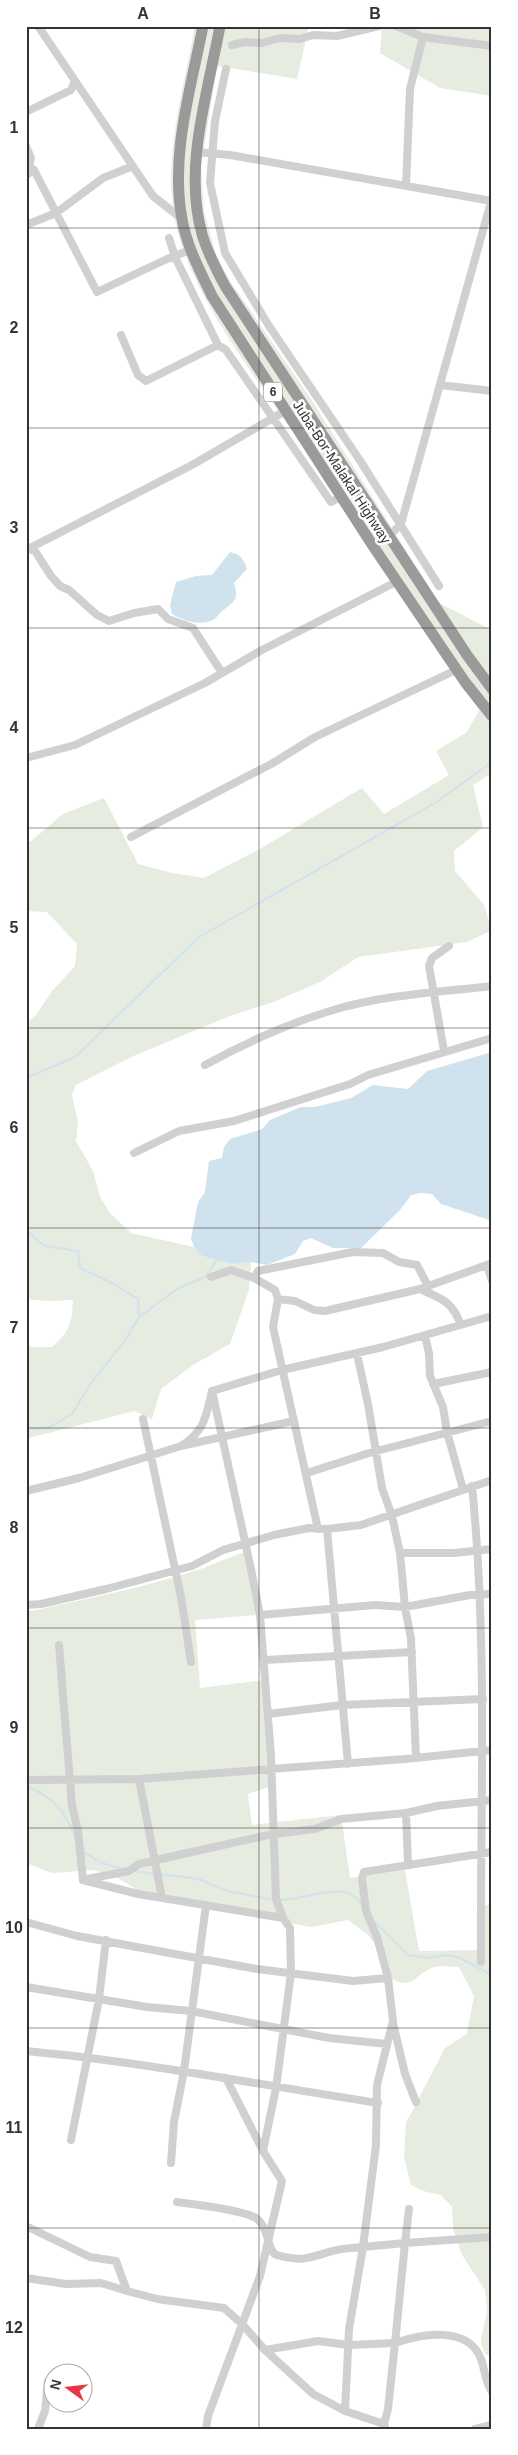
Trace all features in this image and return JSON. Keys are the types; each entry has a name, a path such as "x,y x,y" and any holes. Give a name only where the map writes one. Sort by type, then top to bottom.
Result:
{"highway":[{"name":"Juba-Bor-Malakal Highway","path":"203,26 180,145 178,176 182,219 190,250 212,296 284,411 456,670 492,716"},
{"name":"Juba-Bor-Malakal Highway","path":"220,26 194,165 197,214 202,235 214,265 225,286 467,655 492,689"}],"street":[{"path":"232,45 245,42 262,43 280,38 300,39 313,35 337,36 378,26"},
{"path":"396,26 423,36 492,46"},
{"path":"41,28 153,196 182,219"},
{"path":"406,186 410,89 423,36"},
{"path":"226,69 215,121 210,183 226,253 264,318 401,524 439,586"},
{"path":"26,112 71,90 75,81"},
{"path":"26,146 31,158 30,172 56,213 97,292 159,262 190,250"},
{"path":"196,152 240,156 491,200 401,524 389,536"},
{"path":"26,225 56,213 103,178 133,166"},
{"path":"169,238 175,257 218,345 226,350 331,502 341,497"},
{"path":"121,335 138,375 146,381 218,345"},
{"path":"440,385 492,391"},
{"path":"28,549 162,481 284,411"},
{"path":"28,549 35,551 51,576 60,586 69,590 97,615 109,622 134,613 158,609 168,619 193,628 222,673"},
{"path":"26,758 75,745 222,673 260,651 396,582"},
{"path":"131,837 273,763 315,737 456,670"},
{"path":"444,1052 430,964 435,956 449,946"},
{"path":"205,1065 264,1035 331,1010 381,1000 492,986"},
{"path":"134,1152 179,1131 234,1121 350,1084 368,1074 492,1038"},
{"path":"254,1278 258,1271 275,1266 326,1258 342,1253 384,1253 400,1262 417,1265 428,1286"},
{"path":"278,1299 295,1302 320,1311 420,1289 489,1264 492,1281"},
{"path":"211,1277 231,1270 254,1278 274,1288 278,1299 273,1327 318,1529"},
{"path":"420,1289 450,1303 461,1325"},
{"path":"212,1391 282,1370 357,1354 492,1316"},
{"path":"425,1336 433,1384 443,1406 447,1432 463,1489"},
{"path":"357,1354 382,1488 392,1516 400,1554 405,1607 412,1639 416,1758"},
{"path":"433,1384 492,1372"},
{"path":"212,1391 260,1615 268,1714 276,1899 282,1918 290,1928 291,1972 276,2088 263,2151"},
{"path":"181,1446 197,1436 207,1414 212,1391"},
{"path":"143,1419 181,1597 191,1662"},
{"path":"26,1491 80,1478 181,1446 294,1421"},
{"path":"306,1473 447,1432 492,1421"},
{"path":"26,1605 42,1604 106,1589 192,1566 223,1550 274,1535 309,1528 327,1529 361,1525 392,1516 492,1480"},
{"path":"472,1486 479,1551 483,1699 481,1962"},
{"path":"327,1529 348,1764"},
{"path":"400,1554 492,1549"},
{"path":"260,1615 375,1606 405,1607 492,1594"},
{"path":"59,1645 72,1806 82,1863 83,1880"},
{"path":"482,1649 492,1647"},
{"path":"264,1660 412,1652"},
{"path":"268,1714 342,1705 483,1699"},
{"path":"27,1780 139,1779 348,1764 492,1750"},
{"path":"139,1779 162,1898"},
{"path":"83,1880 129,1870 139,1864 273,1834 315,1829 341,1819 406,1813 437,1806 492,1800"},
{"path":"406,1813 408,1865"},
{"path":"416,2102 405,2074 393,2021 388,1978 377,1937 366,1911 362,1875 364,1872 492,1852"},
{"path":"83,1880 162,1898 282,1918"},
{"path":"171,2163 174,2122 184,2071 206,1905"},
{"path":"26,1922 198,1958 353,1981 388,1978"},
{"path":"71,2140 89,2057 99,1999 106,1940"},
{"path":"26,1986 99,1999 191,2010 329,2038 387,2044"},
{"path":"345,2411 354,2296 361,2266 376,2145 378,2085 393,2021"},
{"path":"26,2052 89,2057 378,2103"},
{"path":"206,2429 260,2276 282,2181 263,2151 226,2078"},
{"path":"177,2202 236,2211 256,2218 269,2234 269,2248 275,2255 296,2260 363,2247 492,2237"},
{"path":"26,2278 66,2284 100,2284 157,2299 224,2308 242,2324 264,2350 314,2394 345,2411 385,2427 409,2209"},
{"path":"26,2226 90,2257 116,2261 128,2291"},
{"path":"264,2350 318,2342 349,2345 395,2343 418,2335 429,2337 452,2335 464,2339 480,2357 483,2372 492,2392"},
{"path":"38,2429 45,2412"},
{"path":"475,2429 492,2425"}],"shaded area":[{"path":"195,26 309,26 297,79 217,66 201,166 204,212 216,254 228,278 309,396 439,603 490,629 492,626 492,773 473,785 483,827 454,851 455,871 484,905 492,930 467,942 358,957 322,981 276,1001 230,1016 131,1057 76,1085 72,1095 78,1122 76,1141 93,1171 100,1197 110,1213 131,1233 194,1247 202,1256 233,1264 251,1262 249,1290 230,1344 193,1365 161,1389 152,1419 134,1411 29,1438 26,1443 26,1344 33,1347 52,1347 63,1336 69,1326 73,1300 49,1301 26,1299 26,1023 36,1015 52,991 75,966 77,944 47,912 26,911 26,842 30,842 63,814 104,798 138,864 172,873 204,878 258,850 362,788 384,814 449,775 436,751 467,732 479,710 244,361 208,303 193,274 181,244 174,215 172,168 173,144"},
{"path":"382,26 492,26 492,96 440,88 380,53"},
{"path":"246,1552 256,1615 195,1620 200,1688 264,1680 275,1785 248,1794 252,1825 341,1815 350,1878 405,1870 419,1951 485,1950 480,1907 492,1904 492,2354 486,2355 482,2347 481,2338 487,2312 485,2290 462,2255 453,2229 452,2207 441,2195 423,2191 411,2185 404,2157 406,2123 445,2048 467,2034 474,1996 459,1967 434,1967 409,1982 399,1982 392,1979 387,1959 367,1934 348,1920 311,1927 145,1895 120,1879 94,1870 52,1873 26,1863 26,1611 115,1593 153,1583 198,1570"}],"water":[{"path":"230,552 241,557 247,569 234,583 236,597 232,603 214,619 203,623 192,622 172,614 170,605 176,582 196,576 212,575"},
{"path":"492,1052 492,1221 441,1204 432,1194 420,1193 411,1195 400,1210 361,1248 333,1248 311,1238 303,1241 295,1254 267,1265 251,1262 233,1264 202,1256 194,1247 191,1238 198,1202 205,1192 209,1161 222,1158 224,1147 230,1139 262,1129 270,1120 301,1107 315,1107 351,1098 373,1085 408,1089 427,1071"}],"waterway":[{"path":"26,1078 75,1057 199,937 435,803 492,762"},
{"path":"26,1231 45,1246 78,1251 80,1268 114,1284 138,1299 139,1317 126,1339 91,1383 72,1414 48,1428 26,1429"},
{"path":"139,1317 177,1289 205,1277 216,1261"},
{"path":"26,1786 44,1795 63,1812 76,1838"},
{"path":"82,1851 102,1863 123,1869"},
{"path":"135,1871 155,1874"},
{"path":"160,1874 199,1879 227,1891 274,1900"},
{"path":"279,1900 336,1891 355,1897 362,1905"},
{"path":"374,1921 408,1955 429,1958 446,1955 458,1957 492,1975"}]}
